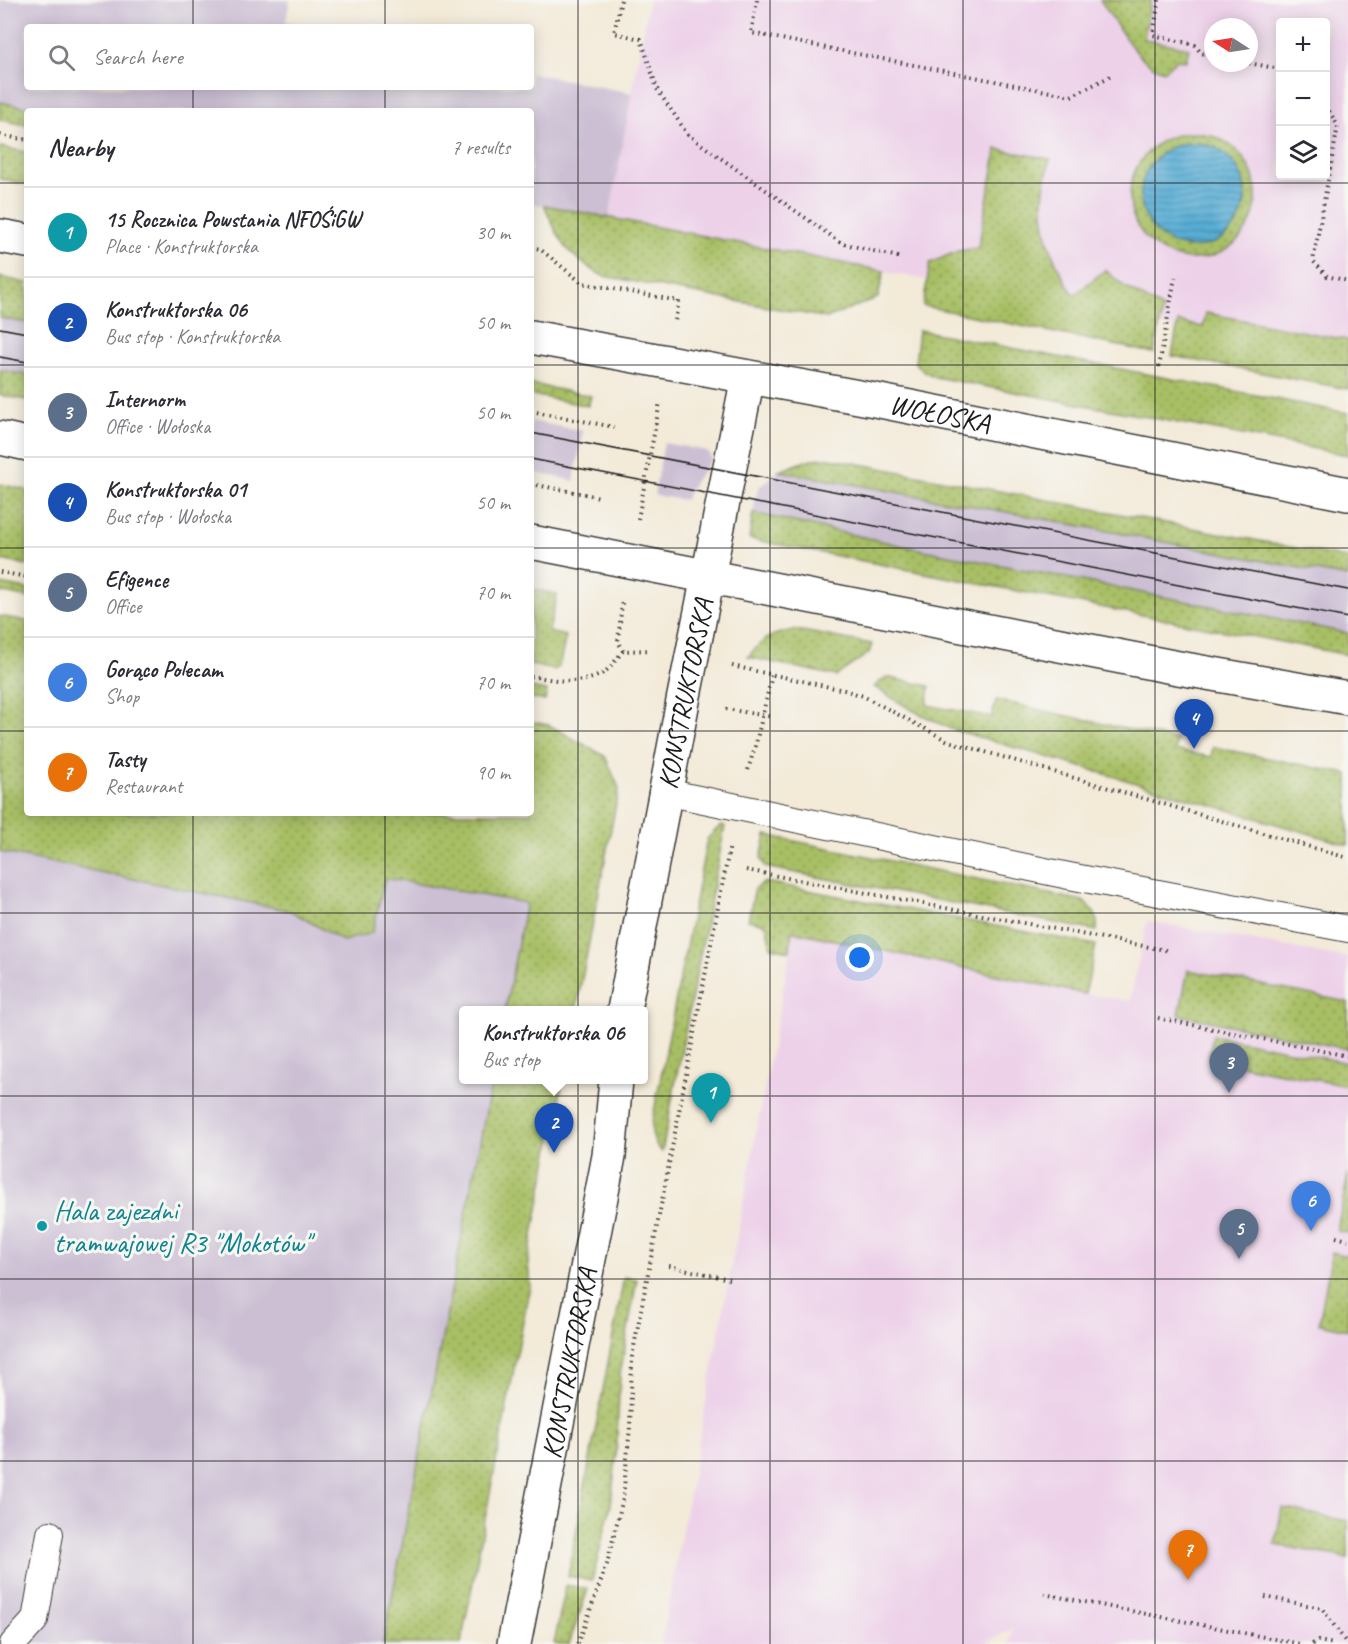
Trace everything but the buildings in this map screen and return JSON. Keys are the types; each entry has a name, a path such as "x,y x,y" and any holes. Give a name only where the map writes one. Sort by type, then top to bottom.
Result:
{"main road":[{"path":"0,236 24,240"},
{"name":"WOŁOSKA","path":"534,338 1348,494"},
{"name":"KONSTRUKTORSKA","path":"625,1006 748,377"},
{"path":"0,438 24,443"},
{"path":"534,543 1173,667 1348,698"},
{"name":"KONSTRUKTORSKA","path":"514,1644 607,1167 616,1084"}],"lane":[{"path":"665,792 1080,878 1348,929"},
{"path":"13,1644 35,1620 50,1534"}],"path":[{"path":"621,0 614,33 641,39 657,90 688,135 841,243 902,258"},
{"path":"757,0 751,33 1071,96 1113,75"},
{"path":"1159,0 1153,35 1195,45 1201,54 1204,54"},
{"path":"1258,65 1276,68"},
{"path":"1330,113 1338,126 1314,261 1327,276 1348,280"},
{"path":"0,135 24,139"},
{"path":"534,248 540,249 582,283 679,301 622,603 618,640 623,651"},
{"path":"1159,367 1175,277"},
{"path":"534,412 614,427"},
{"path":"534,485 600,497"},
{"path":"0,572 24,576"},
{"path":"534,677 551,680 581,680 605,671 623,651 642,649 660,652"},
{"path":"723,664 844,690 863,696 948,741 1348,858"},
{"path":"578,1644 607,1564 623,1498 630,1427 632,1358 738,808 772,675"},
{"path":"722,708 773,717"},
{"path":"746,870 1170,951"},
{"path":"1158,1018 1348,1056"},
{"path":"1336,1237 1348,1240"},
{"path":"669,1266 729,1279"},
{"path":"1044,1594 1300,1644"},
{"path":"1265,1597 1322,1608 1347,1644"},
{"path":"1312,1644 1318,1641 1334,1644"}],"shaded area":[{"path":"0,0 290,0 286,22 295,24 24,24 24,90 534,90 534,74 632,93 609,218 534,204 534,108 24,108 0,103"},
{"path":"649,0 1348,0 1348,362 609,218"},
{"path":"0,318 24,322 24,374 0,370"},
{"path":"534,422 583,431 574,481 534,473"},
{"path":"664,443 707,451 712,459 696,479 685,500 654,495"},
{"path":"779,471 1348,577 1348,633 913,548 753,513 758,488"},
{"path":"0,803 24,812 24,816 44,816 526,903 506,1006 459,1006 459,1084 491,1084 383,1644 0,1644"},
{"path":"1147,921 1348,958 1348,1644 1009,1644 1013,1628 985,1644 661,1644 790,951 791,931 1085,994 1130,1001"}],"green space":[{"path":"1100,0 1151,0 1144,39 1189,48 1186,61 1176,60 1164,71 1154,67 1136,52"},
{"path":"0,102 30,108 24,108 24,124 0,120"},
{"path":"1193,133 1217,138 1237,152 1251,172 1256,196 1251,220 1237,240 1217,254 1193,259 1169,254 1149,240 1135,220 1130,196 1135,172 1149,152 1169,138"},
{"path":"0,147 24,151 24,183 0,179"},
{"path":"997,149 1050,159 1044,191 1043,214 1051,251 1061,274 1074,295 1105,270 1125,287 1163,309 1154,353 923,306 930,263 958,251 978,248"},
{"path":"544,205 884,271 878,298 827,318 603,276 581,262 566,247"},
{"path":"0,277 24,282 24,322 0,318"},
{"path":"1206,313 1348,340 1348,389 1172,356 1178,322 1203,327"},
{"path":"919,330 1348,413 1348,455 935,377 915,363"},
{"path":"0,370 24,374 24,399 0,395"},
{"path":"534,385 591,396 588,406 534,396"},
{"path":"829,458 1348,558 1348,577 779,471 811,459"},
{"path":"0,484 24,489 24,564 0,560"},
{"path":"753,513 913,548 1348,633 1348,655 749,539"},
{"path":"0,584 24,588 24,597 0,592"},
{"path":"534,590 557,594 549,632 566,636 559,667 554,670 534,666"},
{"path":"0,616 24,620 24,816 534,816 534,722 549,725 605,756 619,788 577,1006 506,1006 526,903 385,878 372,933 343,941 291,911 0,852"},
{"path":"797,630 872,644 869,653 836,676 748,657 769,637"},
{"path":"886,677 930,686 927,705 992,717 996,700 1177,740 1175,750 1211,757 1213,747 1348,774 1348,845 951,729 910,709 874,687"},
{"path":"534,689 547,691 545,701 534,699"},
{"path":"720,826 725,826 662,1152 653,1138 652,1122 707,839"},
{"path":"766,835 1083,901 1095,914 1097,931 765,867 761,858"},
{"path":"765,882 1096,945 1085,994 792,931 790,951 771,947 766,924 748,920 755,888"},
{"path":"1188,970 1348,1002 1348,1049 1179,1015"},
{"path":"1213,1035 1348,1063 1348,1086 1208,1059"},
{"path":"491,1084 562,1084 528,1261 530,1286 461,1644 383,1644"},
{"path":"1348,1173 1348,1233 1337,1231"},
{"path":"1332,1252 1348,1256 1348,1330 1319,1324"},
{"path":"624,1277 637,1279 620,1375 611,1505 592,1581 568,1576"},
{"path":"1282,1508 1348,1521 1348,1558 1275,1545"},
{"path":"566,1585 588,1589 569,1644 554,1644"}],"water":[{"path":"1193,143 1213,147 1230,158 1241,175 1245,195 1241,215 1230,232 1213,243 1193,247 1173,243 1156,232 1145,215 1141,195 1145,175 1156,158 1173,147"}],"tram line":[{"path":"0,328 24,332"},
{"path":"0,357 24,361"},
{"path":"534,434 1348,590"},
{"path":"534,460 1348,618"}],"place":[{"name":"Konstruktorska 01","path":"1194,749"},
{"name":"Internorm","path":"1229,1093"},
{"name":"15 Rocznica Powstania NFOŚiGW","path":"711,1123"},
{"name":"Konstruktorska 06","path":"554,1153"},
{"name":"Hala zajezdni tramwajowej R3 \"Mokotów\"","path":"42,1226"},
{"name":"Gorąco Polecam","path":"1311,1231"},
{"name":"Efigence","path":"1239,1259"},
{"name":"Tasty","path":"1188,1580"}]}
